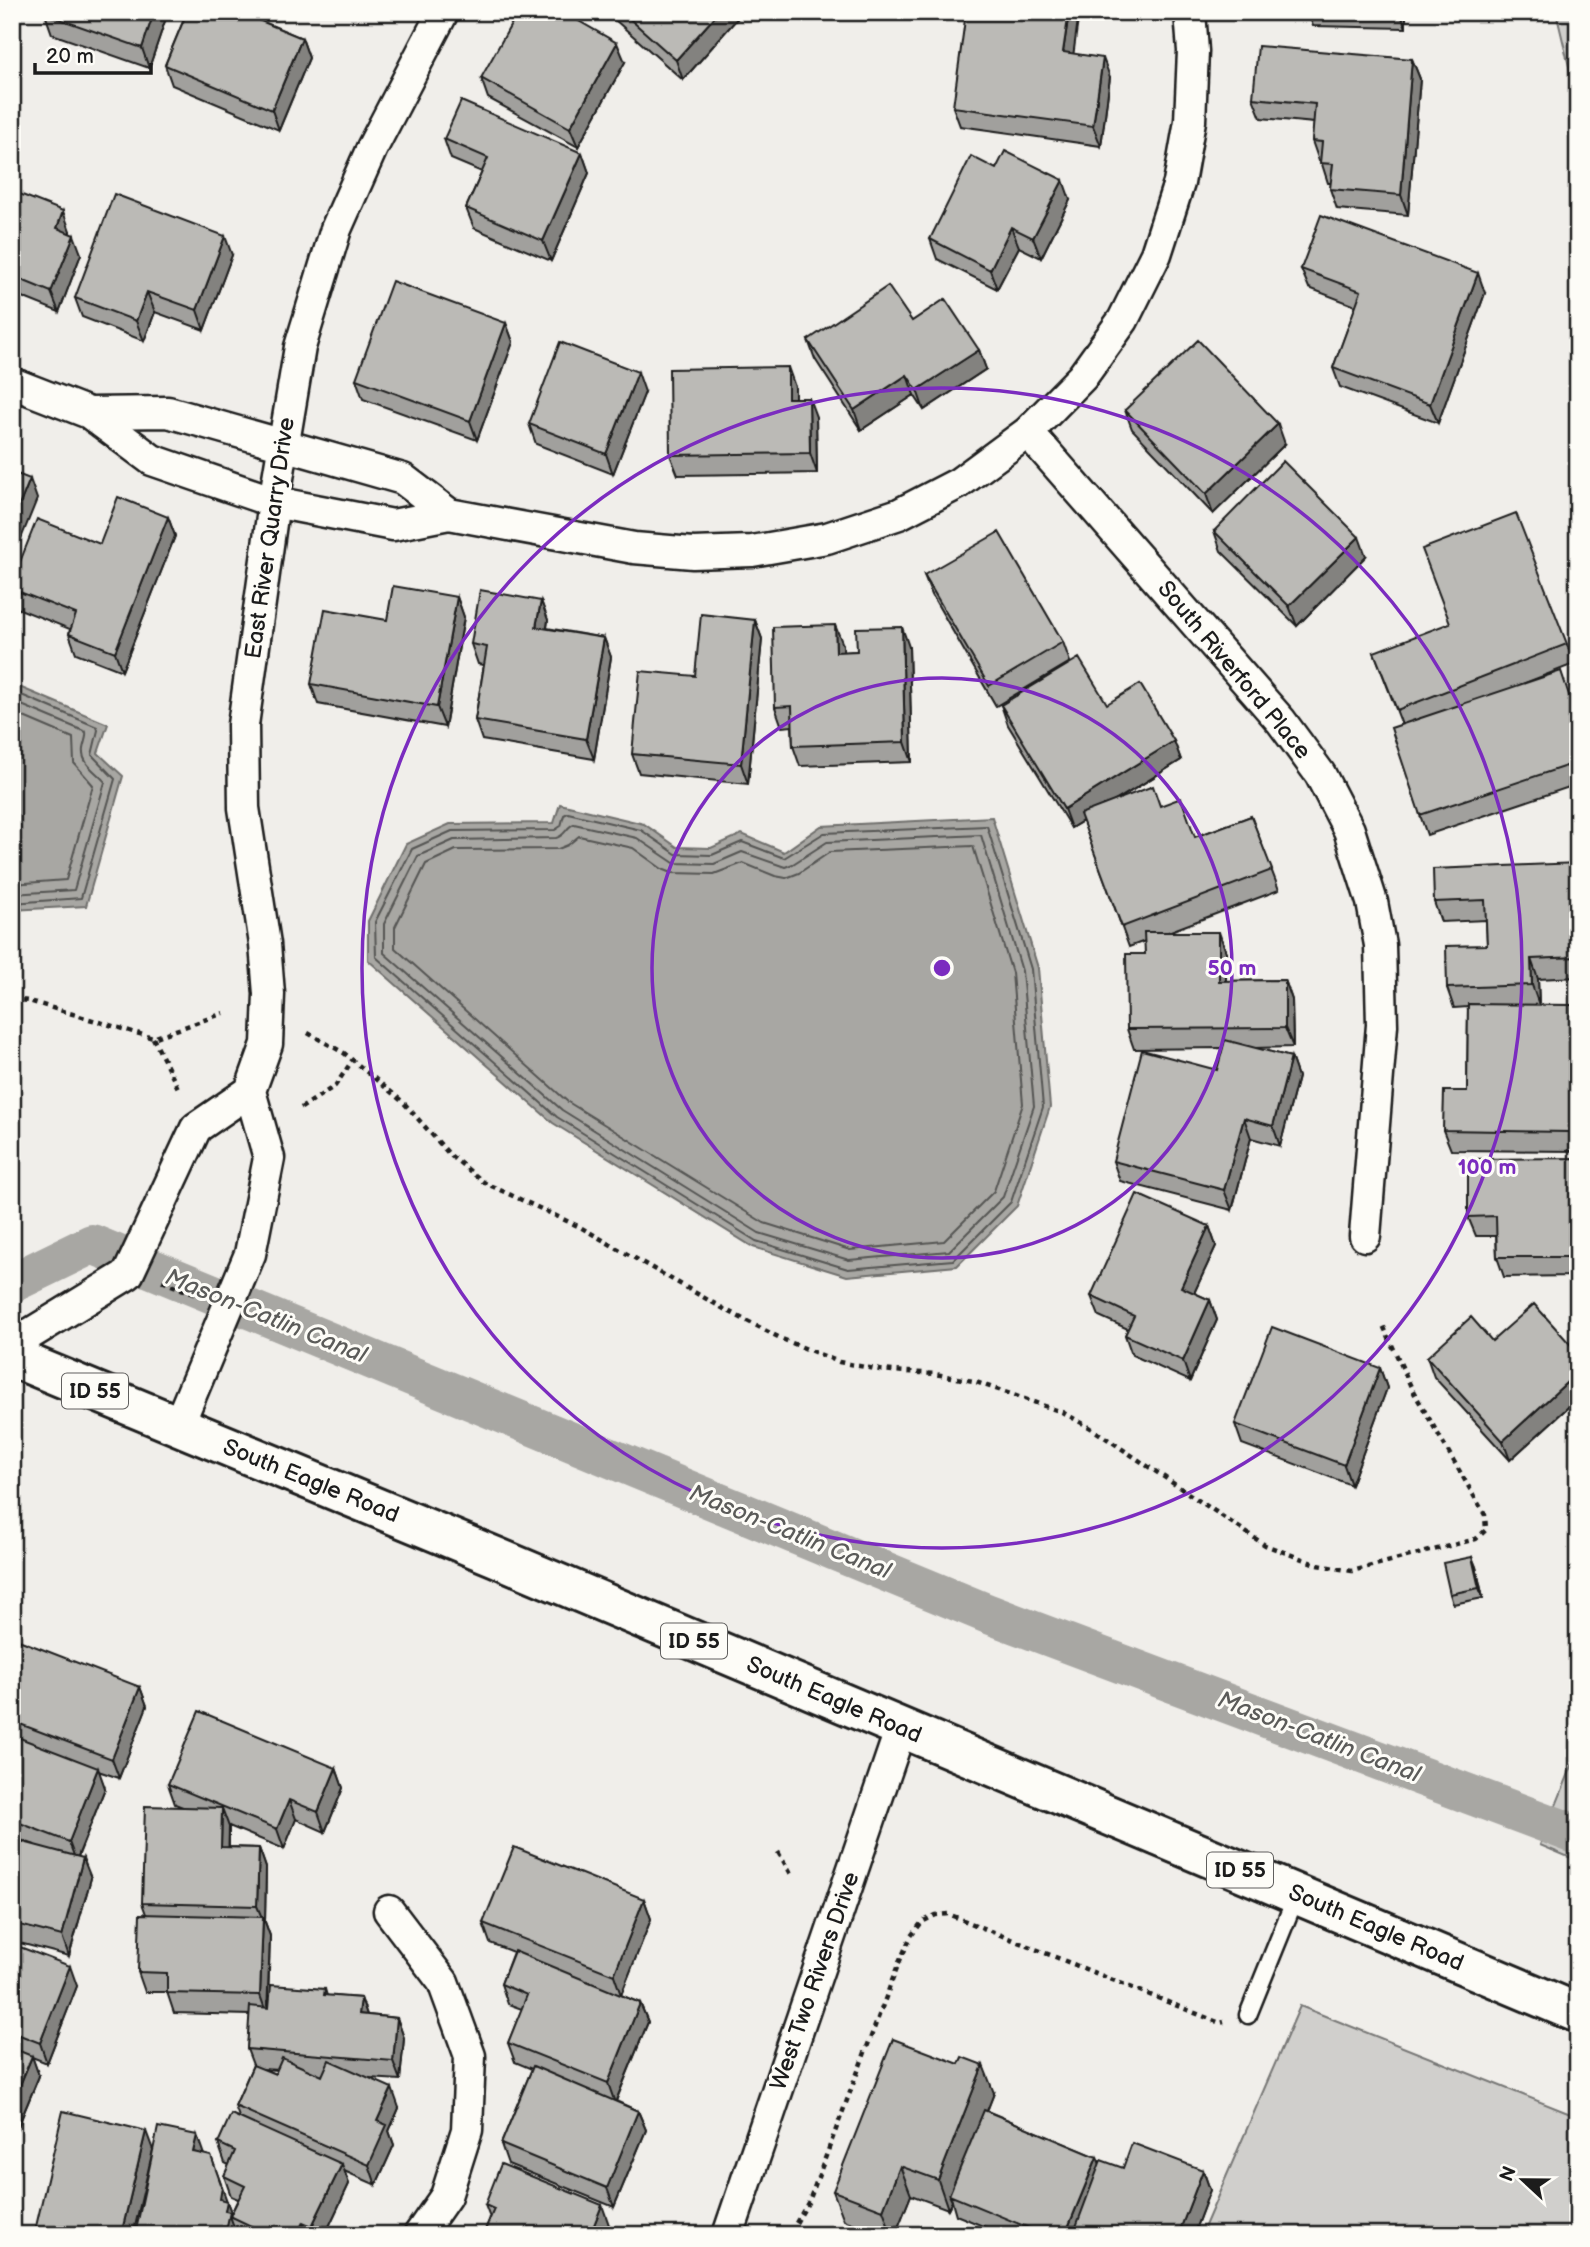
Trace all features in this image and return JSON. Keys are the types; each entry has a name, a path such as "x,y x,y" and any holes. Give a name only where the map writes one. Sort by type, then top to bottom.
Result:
{"highway":[{"name":"South Eagle Road","path":"12,1357 1578,2013"}],"street":[{"path":"12,383 89,413 152,460 274,502 393,525 449,514 634,548 693,553 752,551 827,538 899,513 960,483 1028,432 1082,377 1123,320 1156,254 1180,183 1190,121 1193,51 1190,12"},
{"name":"East River Quarry Drive","path":"250,1091 267,1044 269,994 265,944 244,808 243,725 274,502 300,347 336,229 372,148 440,13"},
{"path":"89,413 168,412 284,444 404,479 449,514"},
{"name":"South Riverford Place","path":"1028,432 1281,721 1320,774 1349,831 1371,902 1380,945 1382,1025 1365,1236"},
{"path":"12,1345 128,1274 196,1128 250,1091 269,1158 250,1254 178,1426"},
{"name":"West Two Rivers Drive","path":"729,2235 901,1728"},
{"path":"390,1911 443,1982 470,2056 467,2130 446,2196 419,2235"}],"lane":[{"path":"1248,2015 1297,1894"}],"path":[{"path":"12,999 29,1000 153,1038 225,1013"},
{"path":"308,1033 344,1054 403,1102 450,1155 485,1183 580,1227 782,1339 839,1362 880,1370 935,1374 973,1381 1062,1412 1091,1428 1265,1545 1318,1565 1352,1571 1476,1539 1486,1530 1485,1515 1412,1389 1382,1323"},
{"path":"153,1038 179,1090"},
{"path":"301,1108 335,1086 352,1061"},
{"path":"155,1278 200,1297"},
{"path":"778,1852 792,1874"},
{"path":"796,2223 809,2202 911,1936 922,1922 936,1915 948,1914 1220,2023"}],"shaded area":[{"path":"1556,12 1578,12 1578,104"},
{"path":"1578,1751 1578,1861 1540,1845"},
{"path":"1300,2006 1578,2117 1578,2235 1201,2235"}],"water":[{"path":"12,684 108,724 98,753 123,776 86,906 12,910"},
{"path":"560,804 644,824 677,847 711,848 742,834 784,852 821,826 992,817 1038,968 1050,1107 1017,1206 957,1266 847,1276 753,1247 553,1123 368,960 368,921 406,844 450,824 554,823"}],"building":[{"path":"154,12 142,48 45,14"},
{"path":"187,12 247,12 246,15 302,38 272,110 165,65"},
{"path":"518,12 563,12 617,43 570,128 481,78"},
{"path":"622,12 719,12 676,60"},
{"path":"966,12 1069,12 1063,52 1103,58 1093,126 953,107"},
{"path":"1258,46 1412,59 1401,195 1330,189 1333,164 1320,163 1322,142 1312,141 1315,104 1253,98"},
{"path":"461,101 582,153 543,241 466,208 488,158 444,139"},
{"path":"1005,151 1063,180 1033,238 1011,227 990,270 930,239 971,156 996,169"},
{"path":"12,191 63,211 57,228 74,235 51,292 12,276"},
{"path":"114,194 225,236 197,310 147,292 136,321 75,298"},
{"path":"1321,215 1478,273 1430,404 1333,368 1361,291 1301,269"},
{"path":"392,281 506,323 470,421 356,379"},
{"path":"888,286 912,321 945,299 979,350 917,390 907,375 854,410 808,340"},
{"path":"1198,340 1278,424 1206,494 1125,410"},
{"path":"560,342 638,372 606,454 529,424"},
{"path":"788,367 788,398 809,398 810,453 670,455 669,369"},
{"path":"1283,461 1359,537 1289,606 1214,531"},
{"path":"12,472 30,479 12,523"},
{"path":"118,497 168,517 115,652 69,634 76,614 12,589 12,582 37,519 100,544"},
{"path":"1516,513 1567,644 1397,710 1374,652 1450,623 1422,549"},
{"path":"999,532 1063,642 989,686 924,575"},
{"path":"393,586 457,597 437,707 311,684 325,609 387,620"},
{"path":"480,590 541,601 536,627 604,638 586,739 475,720 487,647 471,644"},
{"path":"701,614 755,620 741,764 632,754 640,671 695,676"},
{"path":"835,625 836,652 857,651 856,628 902,627 905,742 793,746 792,706 775,707 773,627"},
{"path":"1079,658 1107,704 1140,684 1174,741 1064,809 1001,705"},
{"path":"1561,671 1578,722 1578,762 1420,815 1391,728"},
{"path":"1153,786 1160,806 1181,798 1195,837 1251,816 1272,870 1122,927 1080,814"},
{"path":"1578,863 1578,957 1531,959 1532,985 1447,988 1446,946 1487,945 1485,900 1434,902 1433,869"},
{"path":"1144,932 1219,932 1219,981 1285,980 1285,1028 1127,1029 1126,954 1145,954"},
{"path":"1468,1004 1572,1005 1571,1132 1443,1130 1444,1091 1467,1091"},
{"path":"1225,1040 1291,1057 1273,1126 1244,1118 1224,1190 1113,1161 1142,1050 1217,1070"},
{"path":"1578,1158 1578,1257 1497,1257 1496,1216 1468,1217 1468,1159"},
{"path":"1137,1194 1209,1226 1181,1287 1210,1300 1183,1361 1125,1335 1134,1316 1091,1296"},
{"path":"1534,1304 1578,1353 1578,1372 1503,1441 1427,1357 1471,1317 1492,1341"},
{"path":"1272,1327 1380,1368 1344,1465 1235,1424"},
{"path":"1472,1557 1479,1588 1450,1594 1443,1563"},
{"path":"16,1639 140,1687 112,1759 12,1721 12,1648"},
{"path":"199,1711 336,1768 318,1812 289,1800 277,1829 168,1784"},
{"path":"12,1735 98,1768 69,1842 12,1820"},
{"path":"145,1806 222,1808 221,1847 259,1848 257,1906 142,1903"},
{"path":"12,1839 83,1858 62,1936 12,1923"},
{"path":"514,1847 644,1899 614,1975 483,1923"},
{"path":"140,1914 263,1917 260,1995 167,1993 167,1973 138,1972"},
{"path":"12,1944 70,1966 40,2043 12,2032"},
{"path":"514,1951 640,2003 608,2083 508,2043 527,1995 501,1984"},
{"path":"271,1985 325,1989 324,1995 361,1998 359,2014 397,2018 393,2061 247,2049 250,2006 269,2008"},
{"path":"893,2039 959,2064 962,2057 983,2065 938,2180 900,2166 883,2210 833,2191"},
{"path":"12,2048 32,2056 12,2104"},
{"path":"282,2058 322,2076 329,2060 392,2088 377,2121 387,2125 369,2165 235,2106 253,2065 275,2074"},
{"path":"533,2066 638,2111 607,2188 501,2144"},
{"path":"984,2110 1097,2157 1065,2235 1046,2235 949,2195"},
{"path":"63,2111 146,2131 121,2235 34,2235"},
{"path":"231,2114 342,2164 312,2226 303,2222 297,2235 270,2235 230,2216 245,2186 224,2176 235,2151 218,2143"},
{"path":"158,2127 197,2135 193,2152 211,2156 222,2187 220,2199 227,2201 225,2211 230,2212 225,2235 135,2235"},
{"path":"1132,2143 1203,2170 1178,2235 1073,2235 1101,2160 1123,2168"},
{"path":"501,2164 602,2205 590,2235 483,2235 494,2209 485,2205"}],"waterway":[{"name":"Mason-Catlin Canal","path":"12,1283 92,1244 986,1613 1578,1835"}]}
